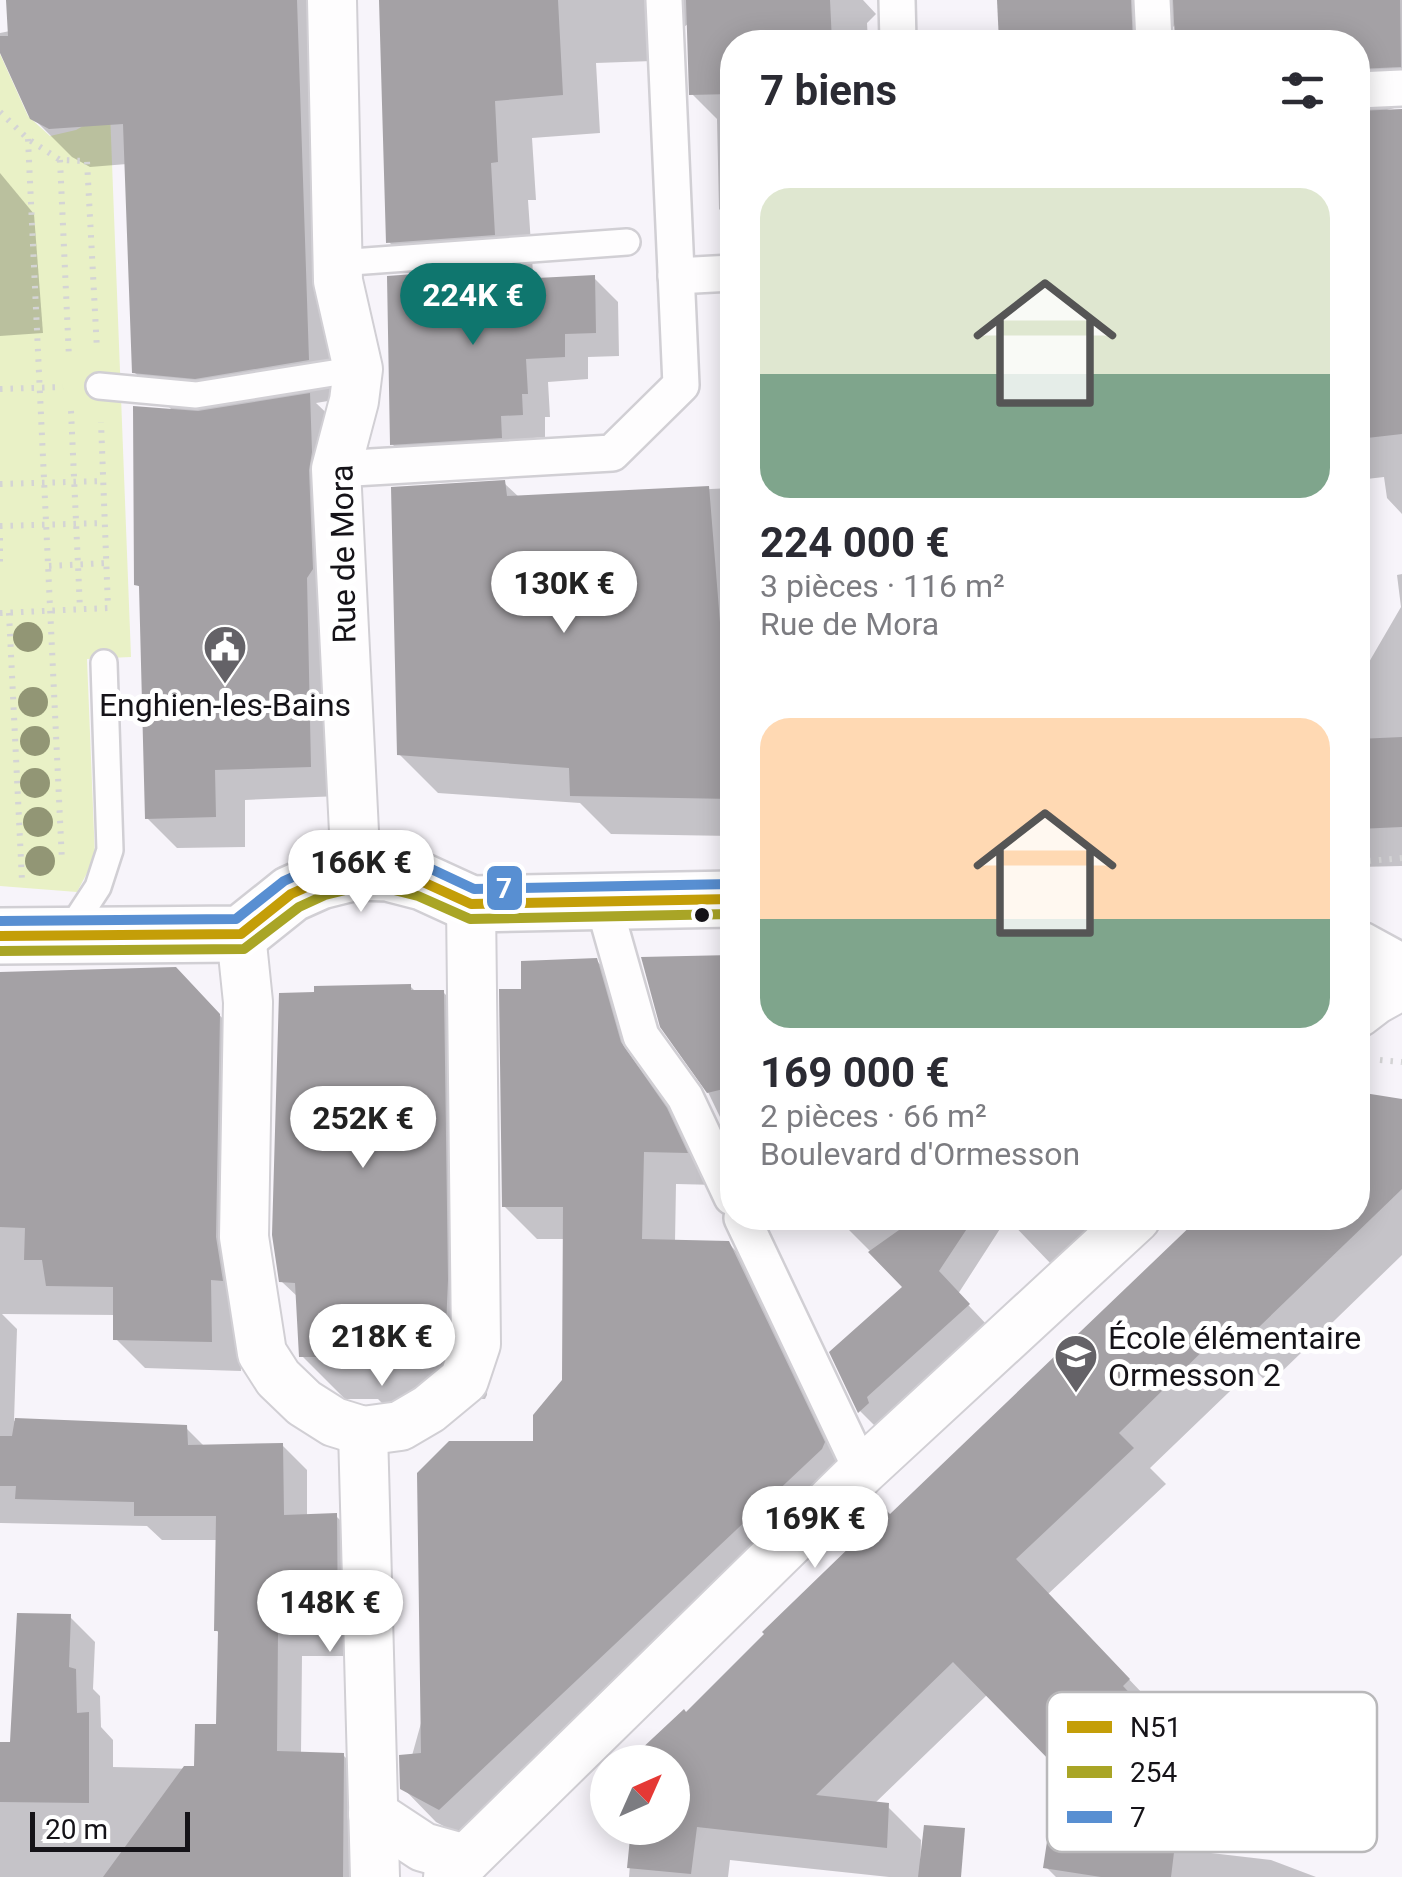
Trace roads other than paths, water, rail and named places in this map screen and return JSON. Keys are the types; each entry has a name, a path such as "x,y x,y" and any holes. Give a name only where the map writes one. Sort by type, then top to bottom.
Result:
{"main road":[{"path":"0,936 241,934 291,894 320,881 356,872 388,872 471,904 720,898"},
{"path":"1370,955 1402,972"}],"street":[{"name":"Rue de Mora","path":"332,0 338,263 344,311 358,369 336,469 356,872"},
{"path":"336,469 612,453 681,385 664,0"},
{"path":"897,0 898,30"},
{"path":"1152,0 1153,30"},
{"path":"1370,89 1402,88"},
{"path":"676,276 720,274"},
{"path":"603,902 640,1036 685,1097 720,1171"},
{"path":"241,934 248,1002 244,1238 262,1352 278,1378 304,1403 334,1422 363,1431 400,1426 430,1409 464,1380 476,1344 471,904"},
{"path":"1370,1003 1402,985"},
{"path":"748,1230 862,1471"},
{"path":"373,1814 423,1848 475,1862 862,1471 1123,1230"},
{"path":"363,1431 375,1877"}],"lane":[{"path":"338,263 628,242"},
{"path":"99,386 196,396 358,369"},
{"path":"66,936 98,888 110,850 104,663"}],"place":[{"name":"Enghien-les-Bains","path":"225,685"},
{"name":"École élémentaire Ormesson 2","path":"1076,1394"}]}
